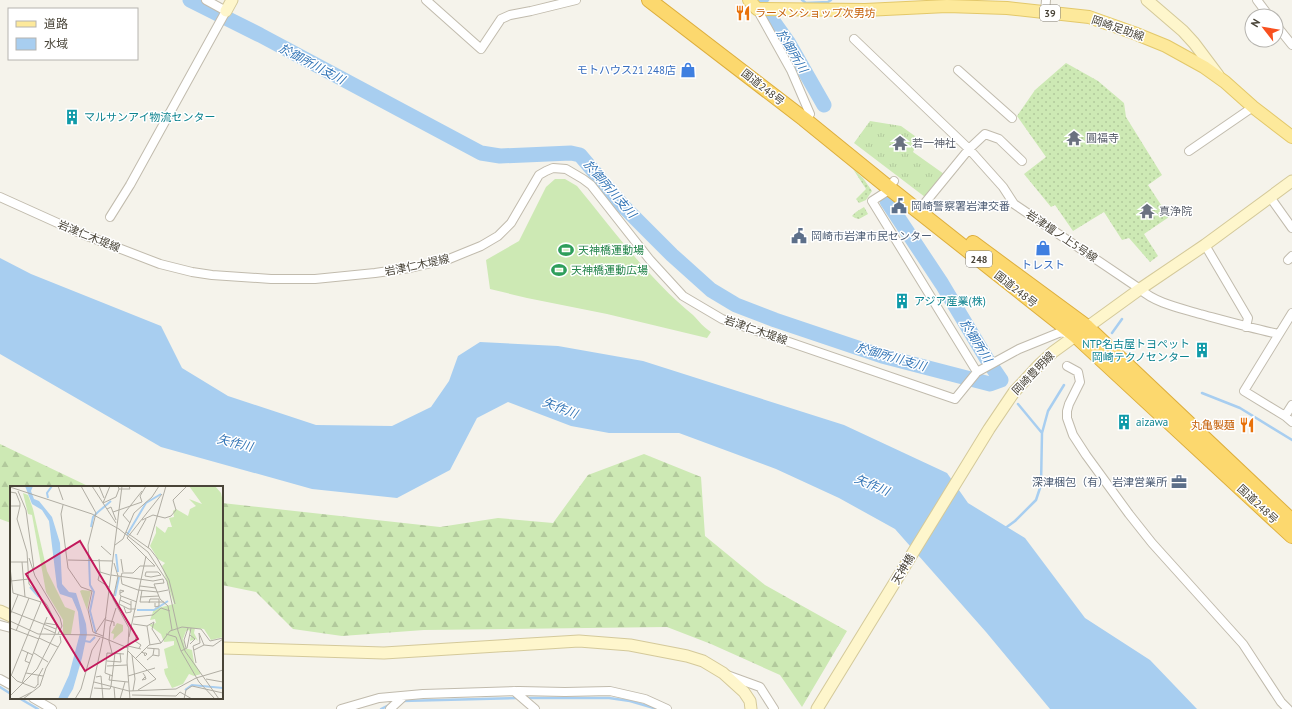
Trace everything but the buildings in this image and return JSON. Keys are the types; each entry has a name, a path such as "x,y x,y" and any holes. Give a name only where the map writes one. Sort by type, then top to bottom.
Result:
{"highway":[{"name":"国道248号","path":"649,0 1081,331 1292,536"},
{"name":"国道248号","path":"664,0 810,114 891,185 924,204 1081,331 1292,521"}],"main road":[{"name":"岡崎足助線","path":"755,6 773,9 865,10 947,6 1007,8 1089,17 1166,46 1204,67 1292,137"}],"street":[{"path":"206,0 226,11"},
{"path":"110,217 130,185 232,0"},
{"path":"426,0 481,49 501,19 510,14 531,11 576,0"},
{"path":"1045,12 1046,0"},
{"path":"1147,0 1183,31 1221,79"},
{"path":"1256,0 1262,8"},
{"path":"755,6 791,70 810,114"},
{"path":"1284,35 1292,45"},
{"name":"岩津檀ノ上5号線","path":"854,39 969,149 1004,187 1014,204 1140,289 1147,296 1174,306 1246,327 1278,334"},
{"path":"958,70 1012,118"},
{"path":"1189,151 1253,106"},
{"path":"924,204 969,149 985,134 999,138 1022,161"},
{"name":"岩津仁木堤線","path":"0,197 82,234 160,264 192,272 212,275 271,279 316,279 410,268 450,259 481,246 498,236 511,223 539,176 546,170 553,168 566,169 591,185 650,260 683,296 722,319 956,399 981,370"},
{"name":"岡崎豊明線","path":"989,429 1014,392 1052,352 1140,289 1206,245 1292,181"},
{"path":"891,185 886,192 872,201 981,370 1019,349 1061,332 1081,331"},
{"path":"1270,197 1292,228"},
{"path":"1206,245 1248,318 1246,327"},
{"path":"1292,313 1244,391 1285,416 1292,422"},
{"path":"1067,366 1078,372 1080,382 1069,404 1067,418 1073,434 1086,455 1152,543 1243,644 1281,702 1288,709"},
{"path":"1285,416 1292,405"},
{"name":"天神橋","path":"817,709 989,429"},
{"path":"0,611 10,616"},
{"path":"0,625 10,628"},
{"path":"223,648 384,653 579,641 630,645 687,656 703,661 723,673 760,687 774,709"},
{"path":"723,673 744,692 750,701 751,709"},
{"path":"0,679 10,684"},
{"path":"514,691 535,709"},
{"path":"341,709 379,698 423,694 514,691 610,691 645,699 667,709"},
{"path":"390,709 404,696"},
{"path":"35,699 52,709"}],"green space":[{"path":"1066,63 1098,81 1124,103 1126,117 1162,175 1148,185 1169,217 1144,234 1158,256 1150,262 1129,238 1122,240 1104,212 1073,231 1055,205 1051,207 1024,174 1046,157 1017,116 1035,90"},
{"path":"870,121 901,126 919,139 913,152 944,174 925,197 854,143"},
{"path":"853,169 863,178 872,191 866,200 859,203 856,199 866,189"},
{"name":"天神橋運動場","path":"555,179 565,179 577,186 646,270 661,286 711,332 707,338 607,314 490,289 486,260 519,241 546,187"},
{"path":"864,207 868,214 859,219 852,216 856,212"},
{"path":"0,444 88,486 10,486 10,523 0,519"},
{"path":"644,454 701,477 705,536 765,585 847,631 802,707 780,675 711,644 667,627 424,630 342,636 293,629 256,592 223,585 223,503 440,527 498,518 553,523 588,475"}],"water":[{"name":"矢作川","path":"0,258 31,274 161,326 182,368 228,396 316,425 392,426 431,407 449,381 458,356 480,342 558,346 643,361 844,425 947,473 968,503 1025,538 1085,618 1150,660 1197,709 1050,709 986,632 895,529 839,498 776,469 679,433 609,433 571,426 508,402 477,418 450,470 397,498 312,489 161,447 0,354"}],"waterway":[{"name":"於御所川支川","path":"190,0 260,35 481,153 500,156 571,153 580,155 622,205 672,255 711,290 736,305 775,320 882,356 990,384 1001,380 942,284 887,201"},
{"name":"於御所川","path":"758,0 788,42 824,105"},
{"path":"761,3 768,0"},
{"path":"802,0 806,3 828,2 831,0"},
{"path":"1112,333 1122,319"},
{"name":"於御所川支川","path":"1001,380 1004,385"},
{"path":"1042,433 1048,411 1064,385"},
{"path":"1202,393 1240,408 1292,440"},
{"path":"1004,529 1015,521 1036,500 1041,485 1042,433 1018,404"},
{"path":"0,687 10,693"},
{"path":"402,701 518,698"},
{"path":"525,698 609,698 630,701 657,709"},
{"path":"21,699 38,709"},
{"path":"381,709 389,705"}],"place":[{"name":"ラーメンショップ次男坊","path":"743,13"},
{"name":"モトハウス21 248店","path":"688,70"},
{"name":"マルサンアイ物流センター","path":"72,117"},
{"name":"圓福寺","path":"1074,138"},
{"name":"若一神社","path":"900,143"},
{"name":"岡崎警察署岩津交番","path":"899,206"},
{"name":"真浄院","path":"1147,211"},
{"name":"岡崎市岩津市民センター","path":"799,236"},
{"name":"トレスト","path":"1043,248"},
{"name":"天神橋運動場","path":"566,250"},
{"name":"天神橋運動広場","path":"559,270"},
{"name":"アジア産業(株)","path":"902,301"},
{"name":"NTP名古屋トヨペット 岡崎テクノセンター","path":"1202,350"},
{"name":"aizawa","path":"1124,422"},
{"name":"丸亀製麺","path":"1247,425"},
{"name":"深津梱包（有） 岩津営業所","path":"1179,482"}]}
